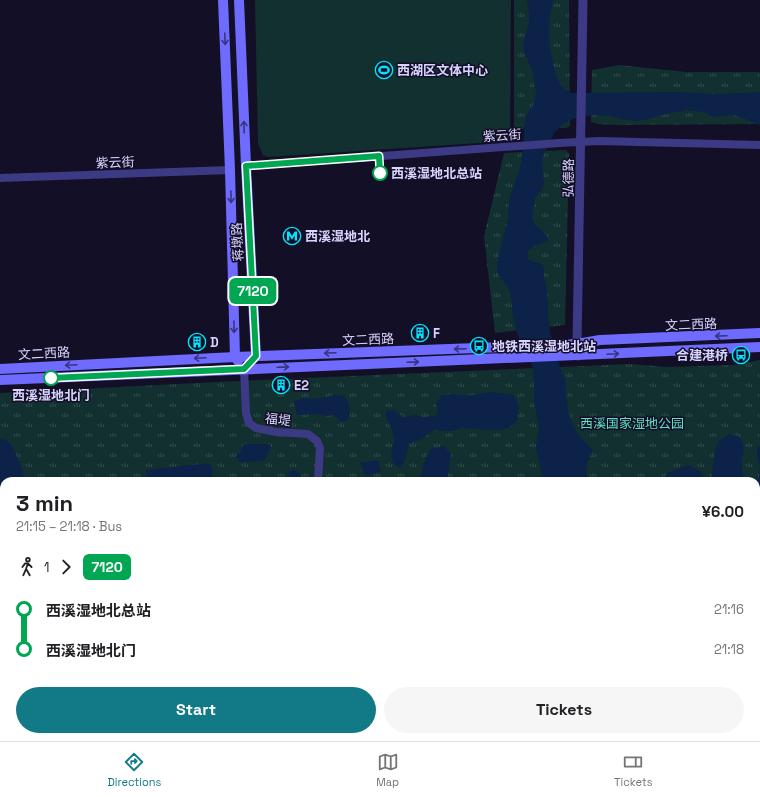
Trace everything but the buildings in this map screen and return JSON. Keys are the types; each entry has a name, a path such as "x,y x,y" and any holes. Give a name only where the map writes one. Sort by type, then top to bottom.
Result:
{"main road":[{"name":"蒋墩路","path":"224,0 230,170 234,356"},
{"name":"蒋墩路","path":"240,0 246,166 256,356"},
{"name":"文二西路","path":"0,369 234,356 559,345 600,340 760,333"},
{"name":"文二西路","path":"0,380 760,347"},
{"path":"234,356 244,369 256,356"}],"street":[{"name":"弘德路","path":"578,356 583,0"},
{"name":"紫云街","path":"246,166 599,141 760,145"},
{"name":"紫云街","path":"0,178 230,170"},
{"name":"福堤","path":"244,369 246,413 249,423 256,428 276,432 308,434 317,441 320,448 318,477"}],"green space":[{"name":"西湖区文体中心","path":"255,0 511,0 510,141 268,157 263,155 258,144"},
{"path":"514,0 569,0 570,126 566,128 514,129"},
{"path":"619,65 686,72 760,72 760,124 617,125 591,122 592,70"},
{"path":"566,150 569,154 565,325 495,333 484,236 504,153"},
{"name":"西溪国家湿地公园","path":"760,360 760,477 0,477 0,393 630,364 669,367 732,365"}],"water":[{"path":"527,0 553,0 549,31 553,62 560,84 565,90 572,93 678,92 716,94 760,92 760,125 733,115 712,117 704,112 687,110 636,121 595,115 575,118 564,123 554,133 543,156 542,165 544,184 541,191 535,197 532,218 534,223 547,236 548,240 528,251 527,255 528,260 542,264 544,268 550,331 565,380 568,411 578,435 593,450 587,465 588,477 542,477 536,447 539,428 534,401 533,368 518,336 513,317 510,292 497,271 497,264 508,219 509,200 521,164 525,121 528,112 534,104 536,93 533,73 523,45 529,22"},
{"path":"492,392 513,395 518,405 518,415 516,422 511,427 495,430 463,428 442,431 435,429 422,439 409,443 406,457 401,468 393,464 391,452 394,440 392,430 386,418 386,411 394,410 404,418 414,415 423,417 436,416 438,411 436,403 442,395 452,394 467,396"},
{"path":"336,395 344,396 348,401 349,420 343,422 334,415 297,415 294,401 303,398 315,399"},
{"path":"730,434 738,436 741,440 743,446 742,468 743,477 712,477 717,444 720,440"},
{"path":"0,439 4,439 11,444 21,466 24,477 0,477"},
{"path":"243,444 269,444 271,447 264,461 240,462 236,457 242,449"},
{"path":"444,446 451,454 448,477 421,477 424,464 431,449"},
{"path":"760,446 760,465 757,456 757,447"},
{"path":"378,460 381,472 365,476 360,463"},
{"path":"210,464 213,475 212,477 147,477 146,470"},
{"path":"688,465 701,472 702,477 665,477 667,473"},
{"path":"292,470 297,471 300,477 288,477 289,473"}],"bus line":[{"name":"7120","path":"51,378 244,369 256,356 246,166 379,156 380,173"}],"place":[{"name":"西湖区文体中心","path":"384,70"},
{"name":"西溪湿地北总站","path":"380,173"},
{"name":"西溪湿地北","path":"292,236"},
{"name":"F","path":"420,333"},
{"name":"D","path":"197,342"},
{"name":"地铁西溪湿地北站","path":"479,346"},
{"name":"合建港桥","path":"741,355"},
{"name":"西溪湿地北门","path":"51,378"},
{"name":"E2","path":"281,385"}]}
